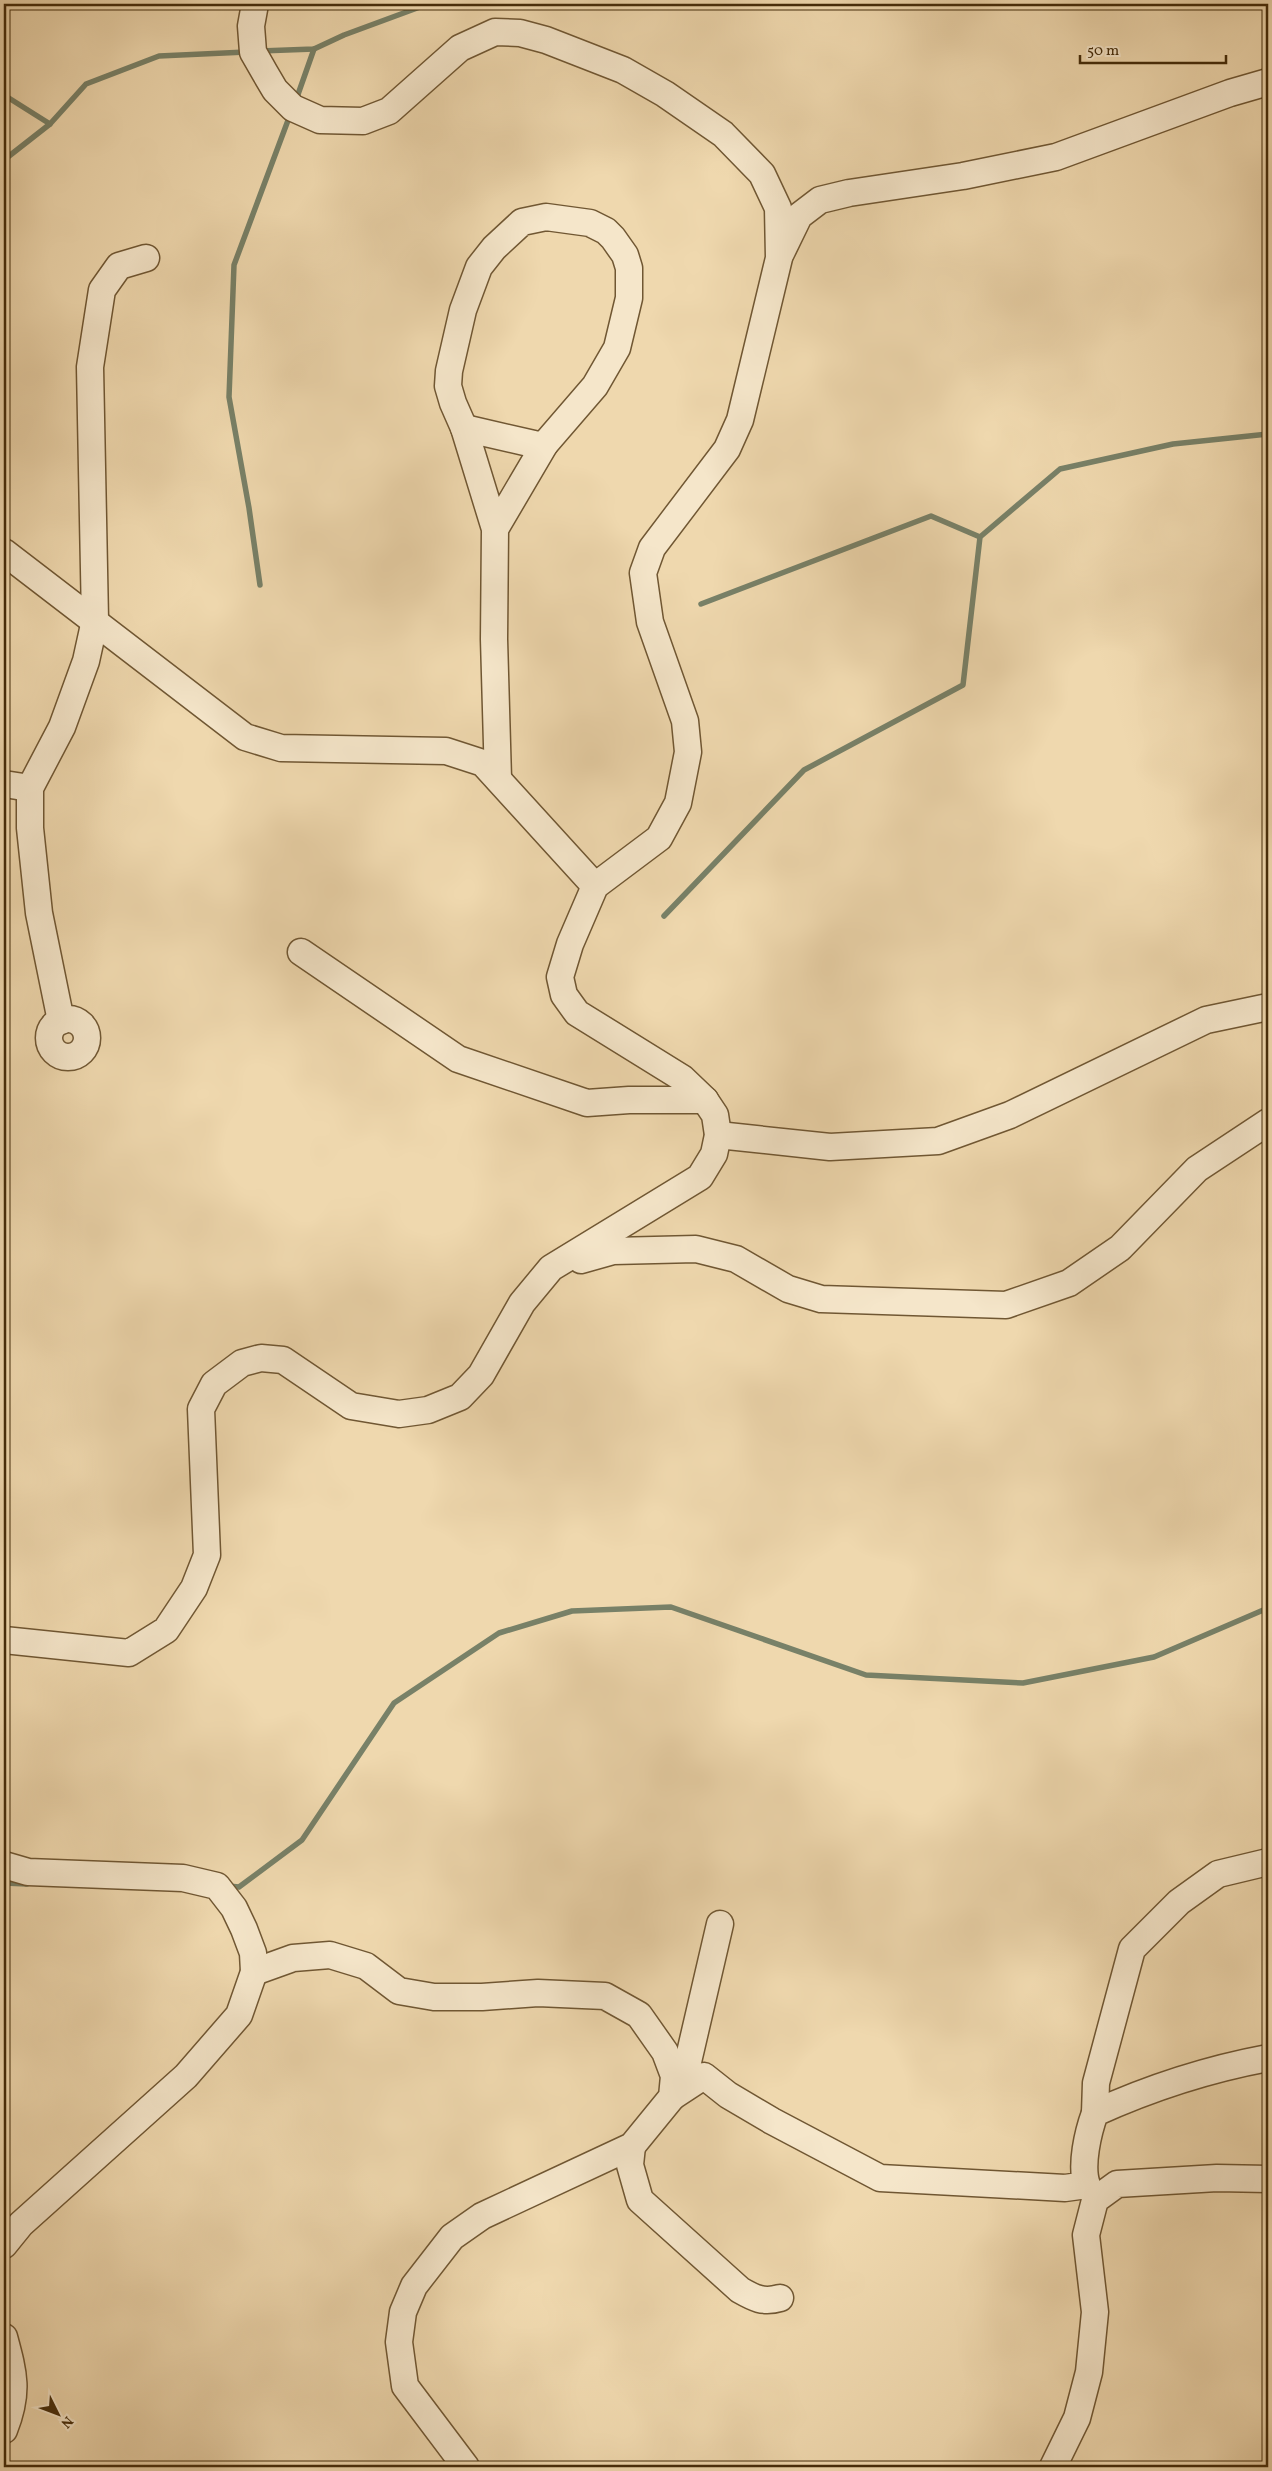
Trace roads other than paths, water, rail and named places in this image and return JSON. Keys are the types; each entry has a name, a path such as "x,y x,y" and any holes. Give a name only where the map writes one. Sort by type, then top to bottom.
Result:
{"street":[{"path":"255,4 251,26 253,52 275,90 293,108 320,120 363,121 389,111 460,48 495,32 520,33 546,40 623,70 665,94 723,134 762,174 778,208 779,258"},
{"path":"4,1640 129,1654 166,1630 194,1588 207,1555 201,1409 214,1384 242,1363 261,1358 282,1360 351,1406 399,1414 428,1410 460,1397 481,1376 522,1303 551,1268 700,1177 714,1154 718,1135 715,1115 705,1100 682,1078 577,1013 564,995 560,977 570,944 595,886 659,838 678,803 688,752 685,721 650,622 643,573 652,548 727,448 740,420 779,258 799,216 820,200 849,193 963,176 1056,157 1230,93 1268,82"},
{"path":"495,529 545,444 595,386 617,348 629,298 629,268 625,255 617,244 606,231 597,226 573,219 546,217 522,222 494,248 479,268 457,332 449,371 448,386 464,428 495,529 494,639 498,779"},
{"path":"61,1021 39,913 30,828 30,788 62,727 86,661 95,620 90,367 102,290 119,266 146,258"},
{"path":"464,428 538,445 545,444"},
{"path":"4,552 245,737 281,748 446,751 483,763 595,886"},
{"path":"4,784 30,788"},
{"path":"301,952 458,1059 587,1103 629,1100 705,1100"},
{"path":"718,1135 830,1146 938,1141 1010,1115 1206,1020 1268,1007"},
{"path":"551,1268 613,1251 696,1249 736,1259 788,1289 821,1299 1006,1305 1069,1283 1120,1248 1197,1169 1268,1122"},
{"path":"1053,2467 1077,2418 1089,2372 1095,2312 1086,2235 1095,2200 1095,2189 1084,2176 1088,2132 1095,2113 1096,2083 1132,1948 1179,1902 1218,1874 1268,1862"},
{"path":"4,1865 28,1872 183,1878 217,1886 234,1908 244,1930 253,1953 254,1972 239,2014 186,2076 21,2224 4,2245"},
{"path":"466,2467 405,2386 399,2342 403,2312 414,2286 452,2237 482,2216 632,2146 696,2071 720,1924"},
{"path":"254,1972 293,1958 330,1955 366,1966 399,1991 434,1997 482,1997 538,1993 605,1996 640,2016 665,2052 674,2076 672,2097"},
{"path":"665,2052 772,2121 880,2178 1095,2189 1116,2184 1217,2178 1268,2178"},
{"path":"1095,2113 1142,2092 1237,2064 1268,2058"},
{"path":"632,2146 630,2165 640,2200 740,2290 757,2300 770,2301 780,2298"},
{"path":"4,2336 15,2377 13,2400 4,2430"}],"waterway":[{"path":"260,51 314,49 344,35 428,4"},
{"path":"296,100 314,49"},
{"path":"4,160 50,124 86,84 159,56 246,52"},
{"path":"4,95 50,124"},
{"path":"260,585 249,508 229,397 234,265 290,115"},
{"path":"664,916 804,770 963,685 980,537 1060,469 1173,444 1268,434"},
{"path":"701,604 931,516 980,537"},
{"path":"228,1886 239,1887 302,1840 394,1703 499,1633 572,1611 671,1607 866,1675 1023,1683 1154,1657 1268,1608"},
{"path":"4,1883 27,1884"}]}
